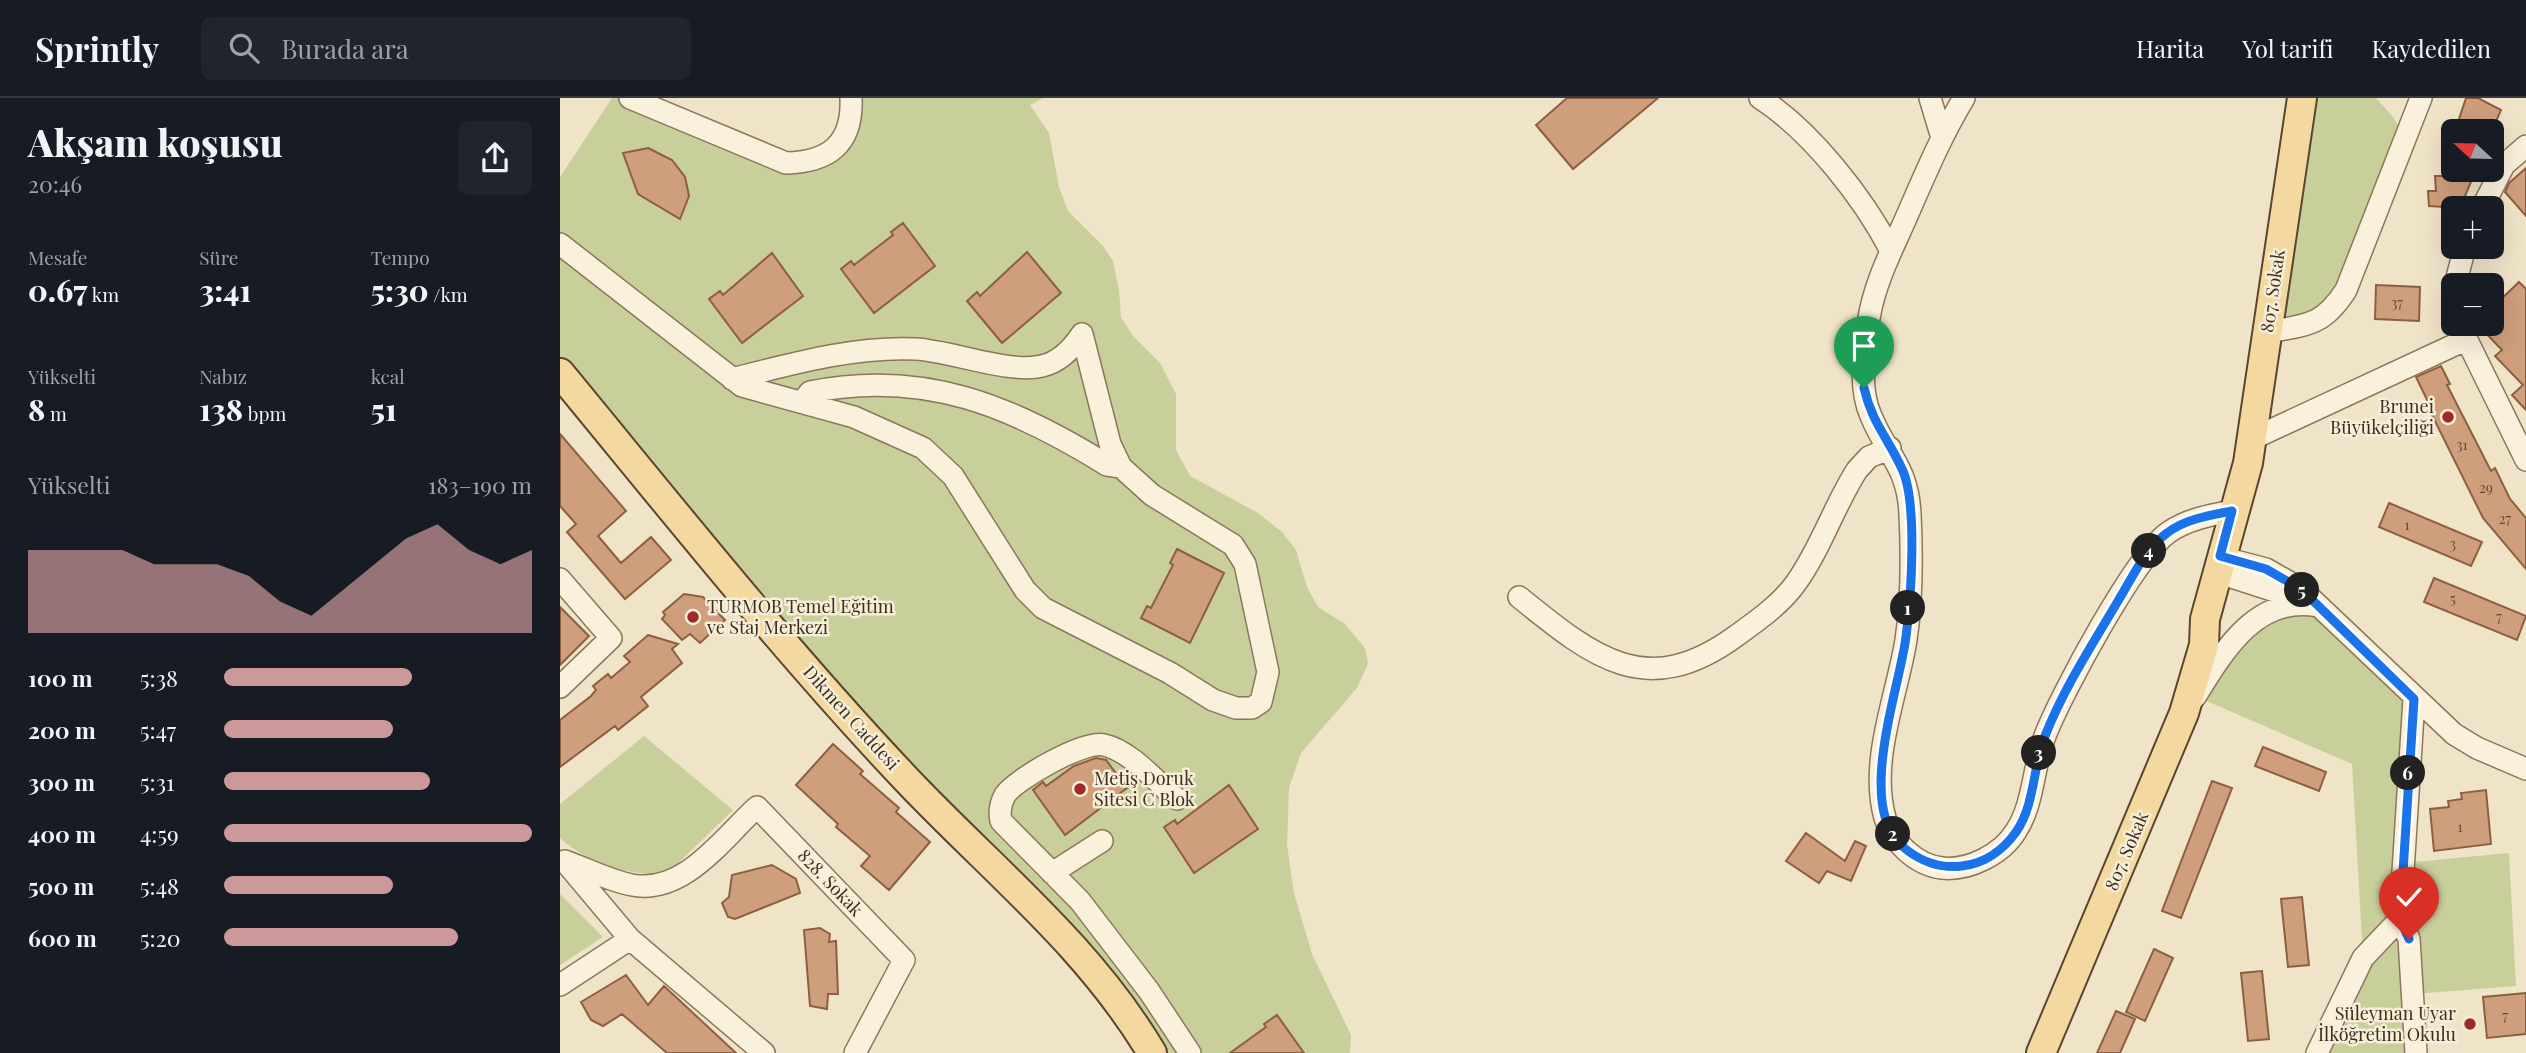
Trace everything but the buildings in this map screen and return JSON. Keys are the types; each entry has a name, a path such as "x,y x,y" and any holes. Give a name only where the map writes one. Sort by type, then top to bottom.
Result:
{"main road":[{"name":"807. Sokak","path":"2041,1053 2184,713 2204,645 2220,622 2232,511 2242,484 2252,439 2302,98"},
{"name":"Dikmen Caddesi","path":"560,373 801,664 907,780 1060,930 1126,1011 1152,1053"},
{"name":"807. Sokak","path":"2226,566 2246,513 2242,484"}],"street":[{"path":"630,98 786,163 809,163 827,157 839,144 847,128 851,98"},
{"path":"1760,98 1782,112 1811,141 1875,220 1891,251"},
{"path":"1930,98 1942,138"},
{"path":"1964,98 1942,138 1891,251 1870,314 1864,388 1871,416 1903,471 1910,511 1907,634 1884,748 1881,791 1885,820 1898,843 1917,859 1942,868 1975,863 1998,851 2017,831 2027,805 2044,737 2065,691 2148,552 2168,532 2200,518 2232,511"},
{"path":"2267,332 2313,324 2336,306 2346,290 2421,98"},
{"path":"2488,196 2504,164 2526,146"},
{"path":"560,244 732,379 761,394 802,402 883,428 923,448 938,460 979,514 1025,590 1043,608 1170,673 1213,700 1236,708 1252,708 1261,702 1268,673 1245,564 1233,545 1152,495 1121,467 1110,444 1082,334 1066,354 1041,367 1019,367 942,351 888,349 818,359 732,379"},
{"path":"2252,439 2454,336"},
{"path":"2464,336 2526,460"},
{"path":"802,402 810,392 859,386 898,387 951,394 985,402 1030,420 1111,467 1121,467"},
{"path":"1519,597 1559,629 1621,664 1642,670 1661,670 1693,661 1719,649 1759,620 1796,583 1857,470 1869,457 1890,448"},
{"path":"2226,566 2318,606 2454,734 2477,748 2526,769"},
{"path":"560,579 611,638 560,687"},
{"path":"2184,713 2230,647 2260,616 2276,606 2291,603 2318,606"},
{"path":"2414,699 2400,919 2409,939 2416,1053"},
{"path":"1177,799 1115,748 1093,743 1075,748 1009,791 1001,805 1001,821 1080,901 1149,991 1190,1053"},
{"name":"828. Sokak","path":"563,859 632,885 662,887 682,876 757,807 904,960 855,1053"},
{"path":"1052,873 1102,841"},
{"path":"563,859 630,939 764,1053"},
{"path":"2317,1053 2363,958 2400,919"},
{"path":"560,985 630,939"},
{"path":"1126,1011 1149,991"}],"green space":[{"path":"612,98 630,98 756,152 827,156 851,98 1043,98 1030,105 1049,133 1059,187 1068,211 1103,246 1113,261 1121,317 1133,336 1160,363 1176,394 1176,450 1190,476 1258,513 1282,532 1296,550 1307,587 1318,607 1345,624 1365,648 1368,664 1357,688 1301,753 1289,788 1287,845 1294,893 1312,954 1351,1035 1350,1053 1152,1053 560,373 560,177"},
{"path":"2302,98 2376,98 2394,118 2405,140 2336,306 2267,332"},
{"path":"2298,602 2414,699 2403,863 2509,853 2516,986 2414,994 2416,1053 2317,1053 2363,958 2352,764 2195,696 2229,647"},
{"path":"644,736 733,810 666,875 609,867 584,856 560,838 560,804"},
{"path":"560,894 603,937 560,965"}],"place":[{"name":"Brunei Büyükelçiliği","path":"2448,417"},
{"name":"TURMOB Temel Eğitim ve Staj Merkezi","path":"693,617"},
{"name":"Metiş Doruk Sitesi C Blok","path":"1080,789"},
{"name":"Süleyman Uyar İlköğretim Okulu","path":"2470,1024"}],"route":[{"path":"1864,388 1871,416 1903,471 1910,511 1907,634 1884,748 1881,791 1885,820 1898,843 1917,859 1942,868 1975,863 1998,851 2017,831 2027,805 2044,737 2071,680 2148,552 2168,532 2200,518 2232,511 2220,556 2266,569 2301,589 2414,699 2404,818 2400,919 2409,939"}]}
